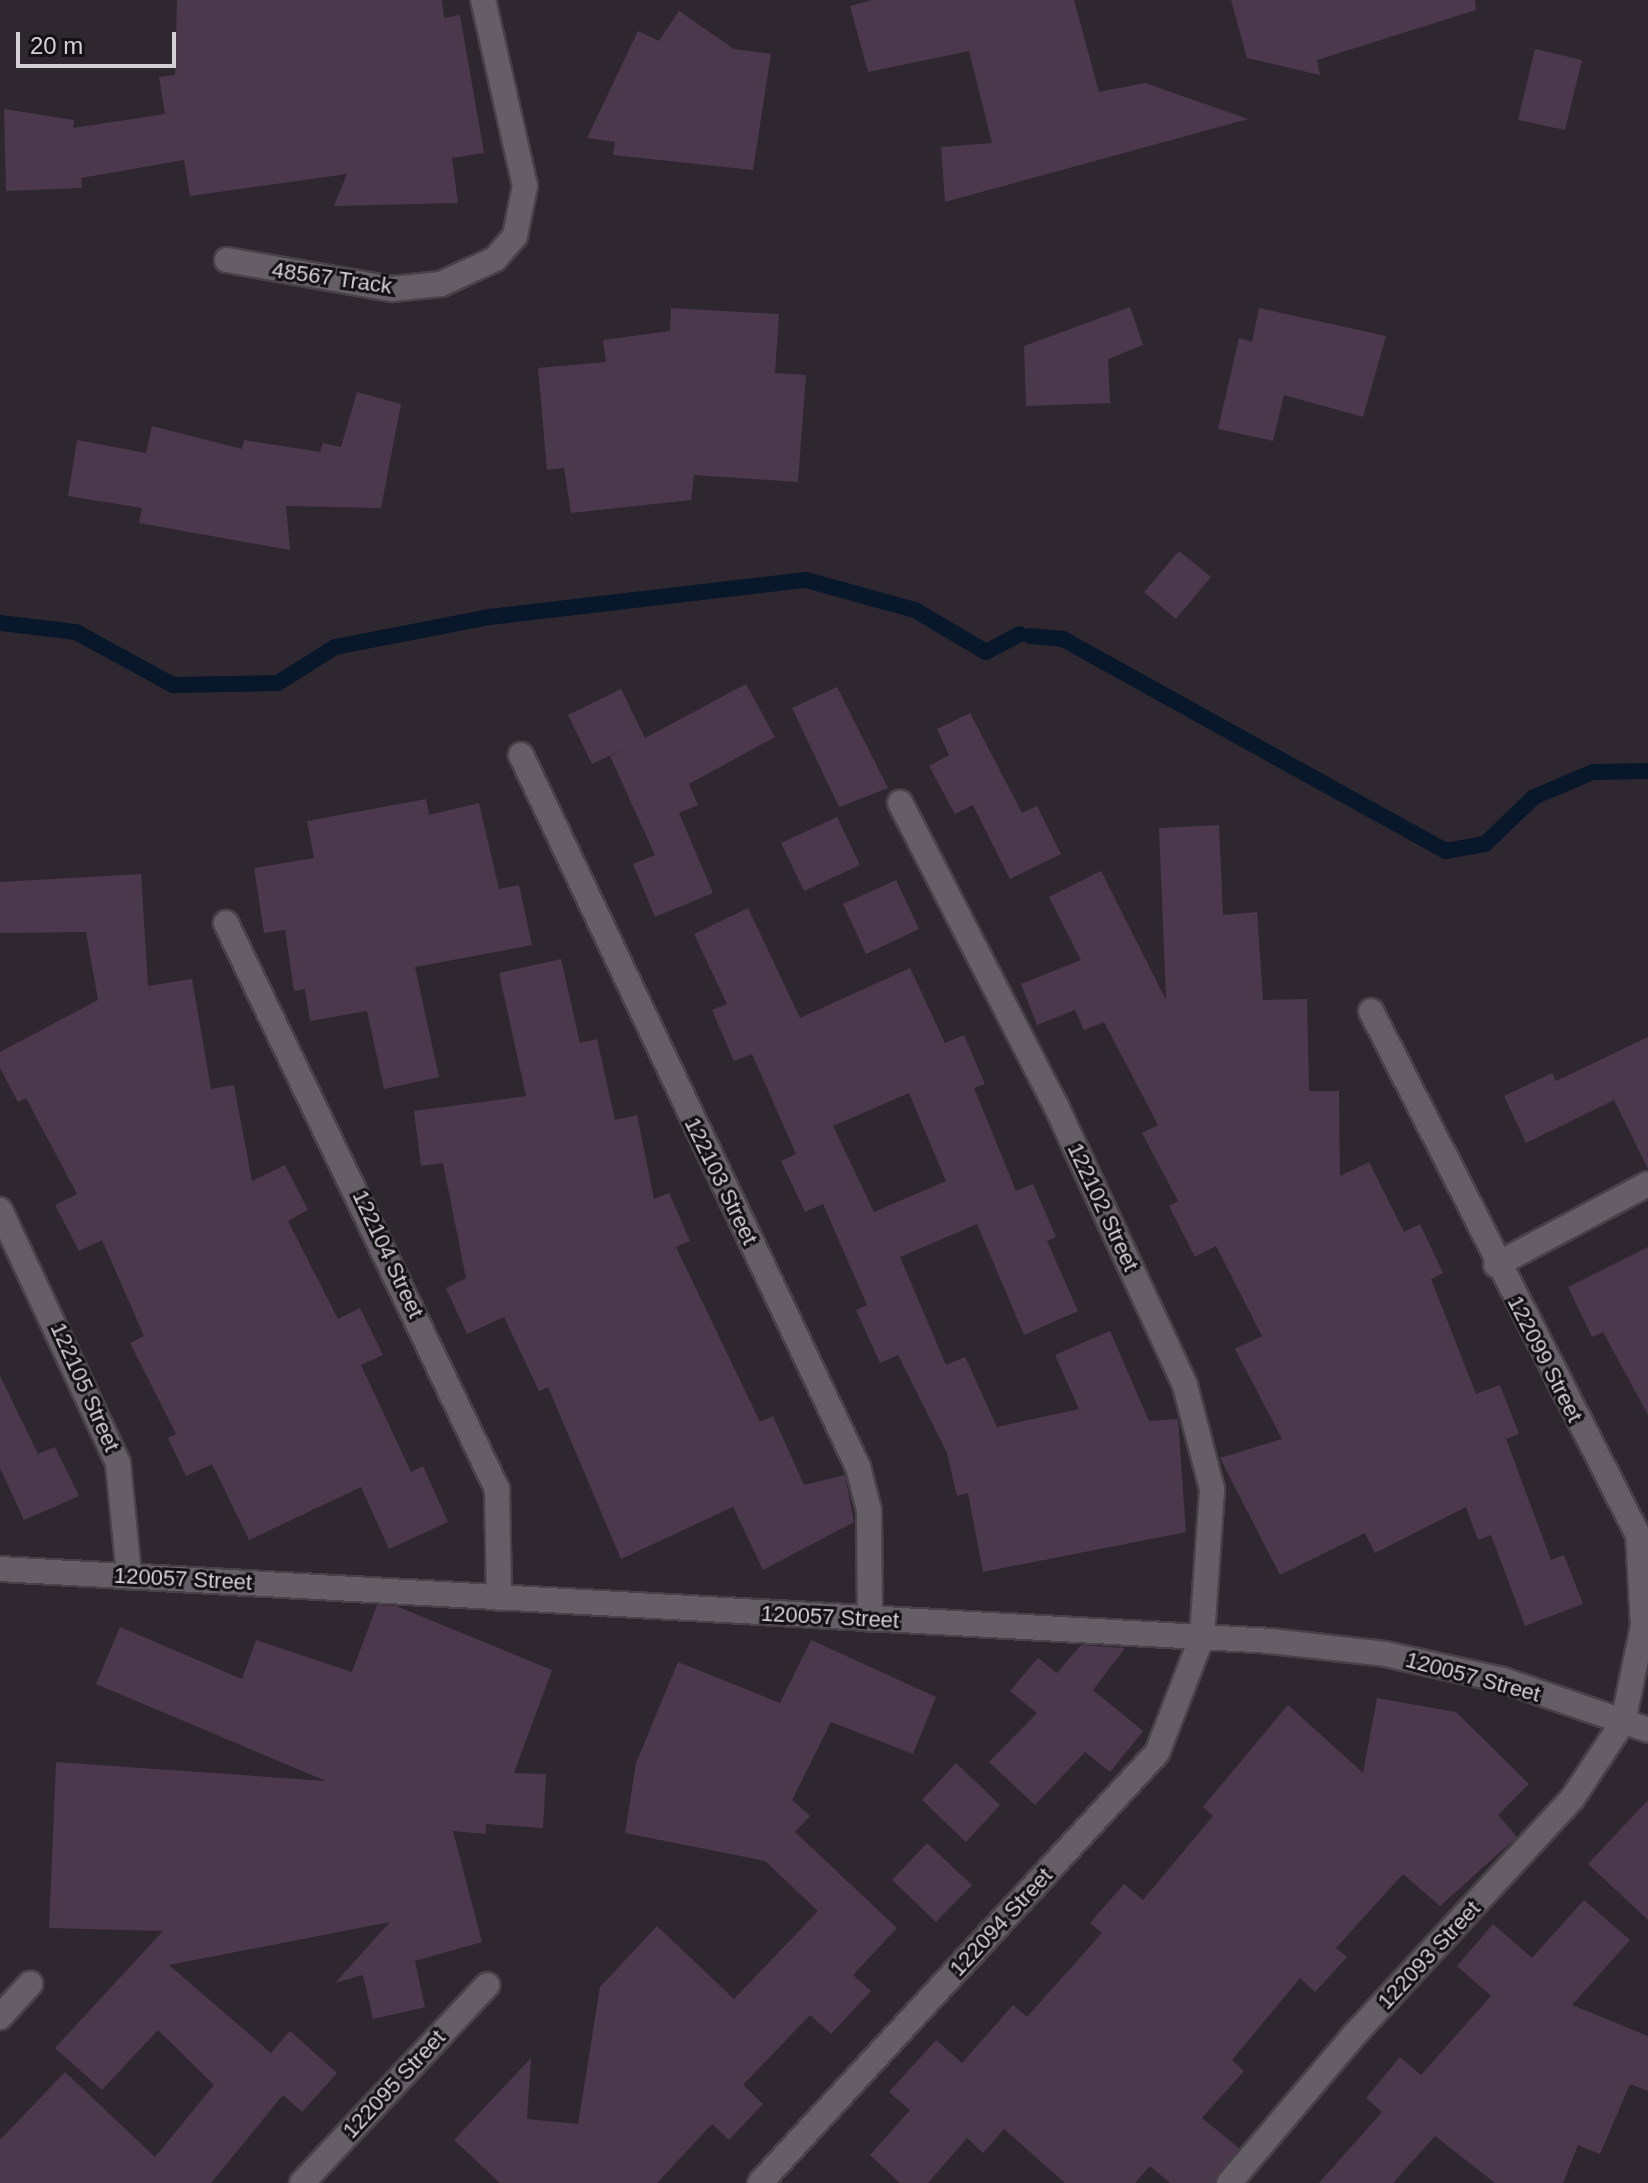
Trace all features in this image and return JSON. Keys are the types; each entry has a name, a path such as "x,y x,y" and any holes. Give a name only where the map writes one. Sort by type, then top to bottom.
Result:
{"street":[{"name":"48567 Track","path":"227,260 392,289 441,284 495,259 515,236 525,186 483,0"},
{"name":"122103 Street","path":"521,755 858,1467 869,1510 870,1619"},
{"name":"122102 Street","path":"900,803 1056,1106 1185,1385 1212,1489 1202,1637"},
{"name":"122104 Street","path":"226,923 497,1489 499,1598"},
{"name":"122099 Street","path":"1371,1011 1496,1265 1643,1532 1643,1626 1623,1722"},
{"path":"1496,1265 1648,1184"},
{"name":"122105 Street","path":"0,1210 118,1463 129,1576"},
{"name":"120057 Street","path":"0,1569 1202,1637 1385,1654 1503,1680 1648,1730"},
{"name":"122094 Street","path":"760,2183 1157,1753 1202,1637"},
{"name":"122093 Street","path":"1229,2183 1354,2035 1572,1799 1623,1722"},
{"path":"0,2017 30,1984"},
{"name":"122095 Street","path":"302,2183 487,1985"}],"building":[{"path":"177,0 442,0 444,18 460,15 484,153 452,158 458,203 334,206 347,174 190,196 184,160 81,178 82,188 6,191 4,109 74,120 73,128 165,114 159,77 175,75"},
{"path":"872,0 1074,0 1099,92 1145,83 1248,119 945,202 941,147 992,143 969,51 868,72 850,6"},
{"path":"1231,0 1475,0 1476,10 1317,60 1320,75 1247,58"},
{"path":"679,11 734,49 771,54 753,170 613,155 615,142 587,138 638,31 659,41"},
{"path":"1535,49 1582,60 1565,130 1518,120"},
{"path":"1130,307 1143,345 1108,359 1110,403 1026,406 1024,346"},
{"path":"671,308 779,314 775,373 806,375 798,482 694,475 691,500 571,513 564,468 547,470 538,368 606,362 603,340 670,331"},
{"path":"1259,308 1386,336 1363,417 1284,395 1273,441 1218,429 1239,338 1252,342"},
{"path":"357,392 401,404 381,508 286,506 290,550 139,523 142,508 68,496 77,440 146,453 152,426 242,449 244,440 320,452 323,443 341,447"},
{"path":"1179,551 1211,577 1176,619 1144,592"},
{"path":"746,684 775,737 689,784 698,805 679,813 713,893 655,917 633,864 655,855 610,756 630,746 592,764 568,715 621,689 645,738"},
{"path":"837,687 888,788 839,807 792,708"},
{"path":"970,713 1022,813 1037,806 1061,854 1010,879 973,805 955,814 929,766 949,755 937,729"},
{"path":"426,799 429,815 479,803 499,889 519,885 532,945 415,967 439,1077 384,1089 367,1011 310,1021 305,989 294,991 285,930 264,933 254,868 314,858 307,821"},
{"path":"837,817 860,865 804,891 781,843"},
{"path":"1219,825 1223,915 1257,912 1263,1000 1307,999 1309,1091 1339,1091 1340,1176 1369,1162 1404,1232 1420,1224 1443,1273 1431,1279 1476,1394 1500,1385 1519,1434 1506,1439 1551,1560 1564,1555 1583,1604 1525,1626 1491,1535 1478,1540 1466,1507 1375,1553 1365,1533 1280,1575 1220,1458 1282,1439 1235,1349 1262,1336 1216,1246 1195,1257 1169,1206 1178,1201 1142,1133 1158,1125 1104,1022 1084,1030 1075,1010 1037,1025 1021,984 1081,960 1049,897 1101,871 1166,1000 1159,828"},
{"path":"141,874 148,986 192,979 211,1089 234,1085 252,1181 285,1165 308,1210 288,1221 338,1319 360,1308 383,1355 361,1365 411,1472 423,1466 448,1522 389,1549 361,1487 249,1540 212,1464 186,1476 168,1438 176,1434 130,1343 144,1336 102,1240 79,1251 55,1205 77,1194 26,1098 18,1102 0,1068 0,1052 98,1000 86,932 0,933 0,882"},
{"path":"896,880 919,929 866,954 843,904"},
{"path":"748,908 800,1018 910,968 945,1043 964,1035 985,1084 974,1088 1016,1191 1033,1184 1056,1237 1047,1241 1078,1311 1024,1335 977,1224 900,1257 946,1365 965,1357 997,1427 1079,1409 1055,1355 1110,1331 1149,1421 1178,1419 1186,1532 983,1572 968,1493 957,1496 947,1453 898,1355 880,1363 856,1310 867,1305 823,1204 805,1212 781,1161 796,1154 752,1054 734,1061 712,1010 727,1004 694,934","holes":["909,1093 946,1181 874,1212 833,1126"]},
{"path":"561,959 580,1043 597,1039 615,1120 637,1115 654,1199 669,1193 690,1241 676,1247 760,1422 773,1416 804,1485 845,1475 854,1522 763,1570 733,1507 621,1559 548,1387 539,1391 504,1317 467,1334 446,1288 466,1278 443,1163 421,1166 414,1111 526,1096 499,973"},
{"path":"1648,1037 1648,1169 1614,1100 1526,1143 1504,1096 1552,1073 1556,1081"},
{"path":"1648,1247 1648,1415 1603,1332 1592,1337 1568,1287"},
{"path":"0,1376 38,1454 55,1447 79,1496 24,1520 0,1468"},
{"path":"377,1605 396,1606 552,1670 514,1773 546,1774 543,1828 486,1824 486,1834 453,1831 482,1942 415,1961 425,2007 373,2019 363,1975 335,1983 390,1922 169,1965 271,2053 290,2031 337,2073 302,2112 283,2095 211,2183 0,2183 0,2140 65,2072 155,2157 214,2085 158,2030 102,2090 55,2048 163,1931 49,1928 56,1762 326,1781 96,1684 120,1627 242,1679 256,1640 352,1672"},
{"path":"811,1640 936,1697 913,1754 831,1722 792,1800 810,1816 795,1832 897,1928 853,1975 871,1991 831,2034 810,2015 743,2085 763,2104 729,2140 712,2124 657,2183 500,2183 454,2140 531,2058 527,2119 578,2124 600,1987 657,1926 734,1999 818,1911 765,1861 625,1833 636,1763 678,1662 780,1703"},
{"path":"1081,1645 1125,1648 1093,1690 1143,1731 1110,1772 1085,1752 1035,1805 989,1762 1037,1713 1010,1691 1038,1658 1057,1673"},
{"path":"1377,1698 1456,1712 1529,1784 1498,1815 1517,1837 1440,1906 1403,1874 1336,1948 1347,1957 1315,1992 1300,1978 1232,2060 1244,2071 1202,2118 1239,2148 1214,2183 1170,2183 1150,2166 1135,2183 1065,2183 1004,2129 983,2153 967,2138 928,2183 900,2183 870,2155 910,2110 889,2092 936,2040 962,2063 1013,2005 1027,2017 1102,1933 1090,1923 1124,1884 1143,1900 1213,1816 1203,1807 1288,1705 1363,1773"},
{"path":"956,1763 1000,1805 966,1842 922,1800"},
{"path":"1648,1800 1648,1920 1588,1864"},
{"path":"927,1843 972,1885 936,1922 892,1880"},
{"path":"1584,1900 1630,1940 1572,2005 1648,2036 1648,2091 1630,2084 1600,2154 1578,2145 1563,2183 1495,2183 1435,2136 1393,2183 1319,2183 1382,2112 1366,2098 1400,2057 1421,2075 1491,1996 1457,1966 1493,1924 1532,1958"}],"waterway":[{"path":"0,623 76,632 173,685 278,683 335,647 490,617 806,580 915,610 986,652 1020,634"},
{"path":"1030,636 1063,639 1445,851 1485,844 1534,797 1593,772 1648,771"}]}
